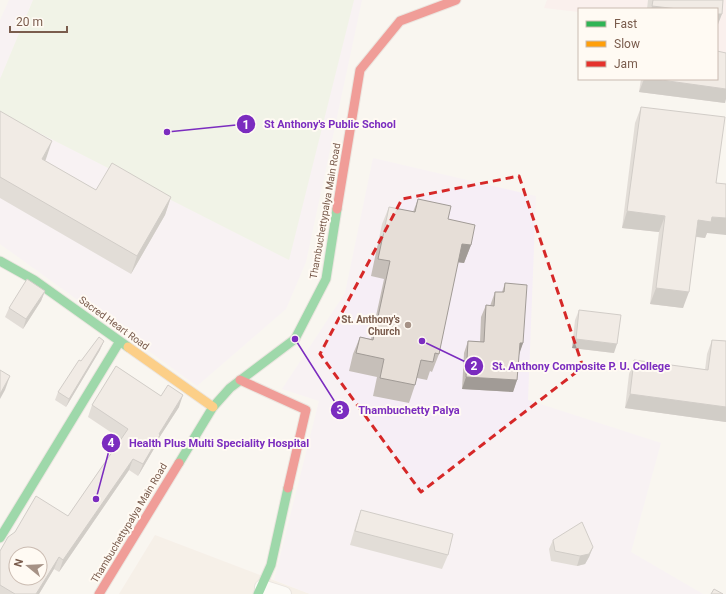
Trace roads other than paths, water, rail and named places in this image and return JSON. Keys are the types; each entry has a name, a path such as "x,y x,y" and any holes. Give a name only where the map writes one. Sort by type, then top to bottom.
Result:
{"street":[{"name":"Thambuchettypalya Main Road","path":"99,594 212,407 230,388 294,339 326,279 360,70 400,21 456,0"},
{"name":"Sacred Heart Road","path":"0,261 34,280 212,407"},
{"path":"0,538 120,341"},
{"path":"240,380 306,410 271,565 260,590 284,594"}],"place":[{"name":"St Anthony's Public School","path":"167,132"},
{"name":"St. Anthony's Church","path":"408,325"},
{"name":"Thambuchetty Palya","path":"295,339"},
{"name":"St. Anthony Composite P. U. College","path":"422,341"},
{"name":"Health Plus Multi Speciality Hospital","path":"96,499"}]}
